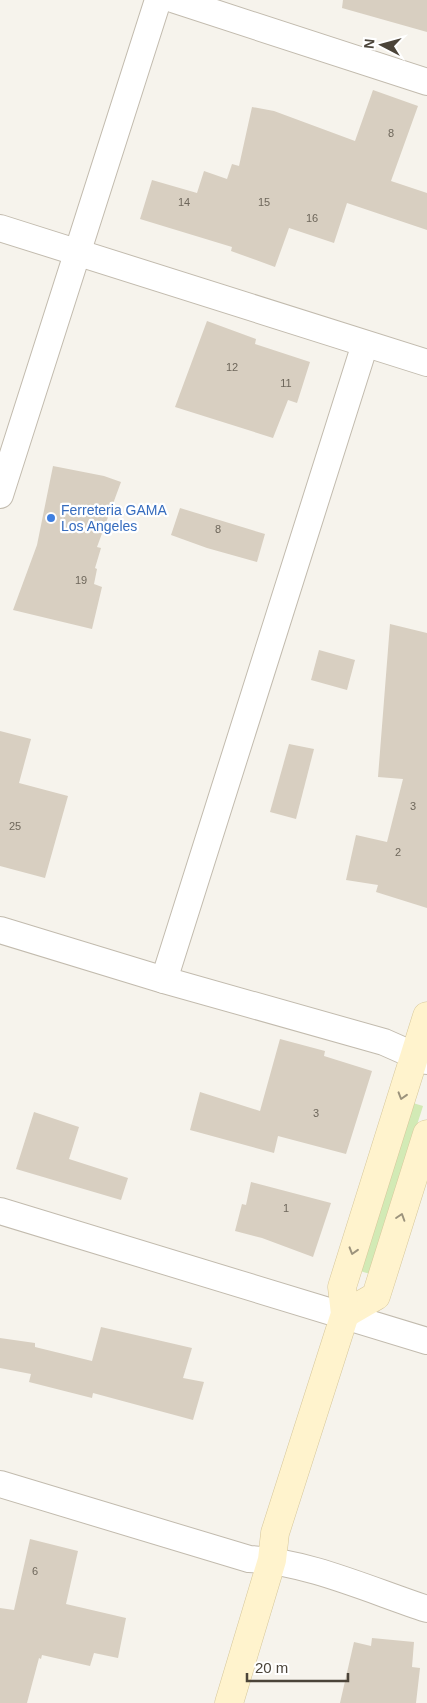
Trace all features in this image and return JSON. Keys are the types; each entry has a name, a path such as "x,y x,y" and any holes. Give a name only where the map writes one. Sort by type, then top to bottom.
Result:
{"street":[{"path":"0,495 158,0"},
{"path":"175,0 427,82"},
{"path":"0,228 427,363"},
{"path":"164,980 365,344"},
{"path":"0,930 164,980 384,1042 421,1057"},
{"path":"229,1703 272,1560 274,1533 345,1314 342,1287 421,1057 427,1016"},
{"path":"345,1314 376,1296 427,1134"},
{"path":"0,1211 345,1314 427,1341"},
{"path":"0,1484 249,1560 272,1560 300,1567 427,1609"}],"green space":[{"path":"413,1103 423,1106 370,1274 360,1271"}],"building":[{"path":"343,0 427,0 427,32 342,8"},
{"path":"373,90 418,106 391,181 427,193 427,230 347,203 334,243 289,228 275,267 231,251 232,247 140,219 152,180 197,193 204,171 227,179 232,164 239,166 252,107 274,111 355,141"},
{"path":"207,321 256,339 255,344 310,362 297,403 288,400 273,438 175,407"},
{"path":"53,466 104,476 121,482 97,547 101,548 95,568 97,569 94,584 102,587 92,629 13,610 37,545"},
{"path":"180,508 265,534 257,562 207,548 171,535"},
{"path":"390,624 427,633 427,908 376,892 378,885 346,880 356,835 387,842 403,779 378,777"},
{"path":"319,650 355,660 347,690 311,680"},
{"path":"0,731 31,739 19,783 68,796 45,878 0,866"},
{"path":"289,744 314,749 296,819 270,812"},
{"path":"280,1039 325,1051 324,1056 372,1071 346,1154 278,1136 274,1153 190,1130 200,1092 260,1111"},
{"path":"34,1112 79,1127 69,1159 128,1178 121,1200 16,1169"},
{"path":"251,1182 331,1203 313,1257 262,1238 235,1231 242,1204 246,1205"},
{"path":"101,1327 192,1348 183,1378 204,1382 193,1420 93,1393 92,1398 29,1382 31,1374 0,1368 0,1338 35,1343 35,1347 92,1361"},
{"path":"30,1539 78,1551 66,1604 126,1618 118,1658 94,1653 90,1666 42,1655 41,1659 39,1658 27,1703 0,1703 0,1608 14,1610"},
{"path":"372,1638 414,1642 412,1667 420,1668 416,1703 340,1703 354,1642 371,1646"}],"place":[{"name":"Ferreteria GAMA Los Angeles","path":"51,518"}]}
